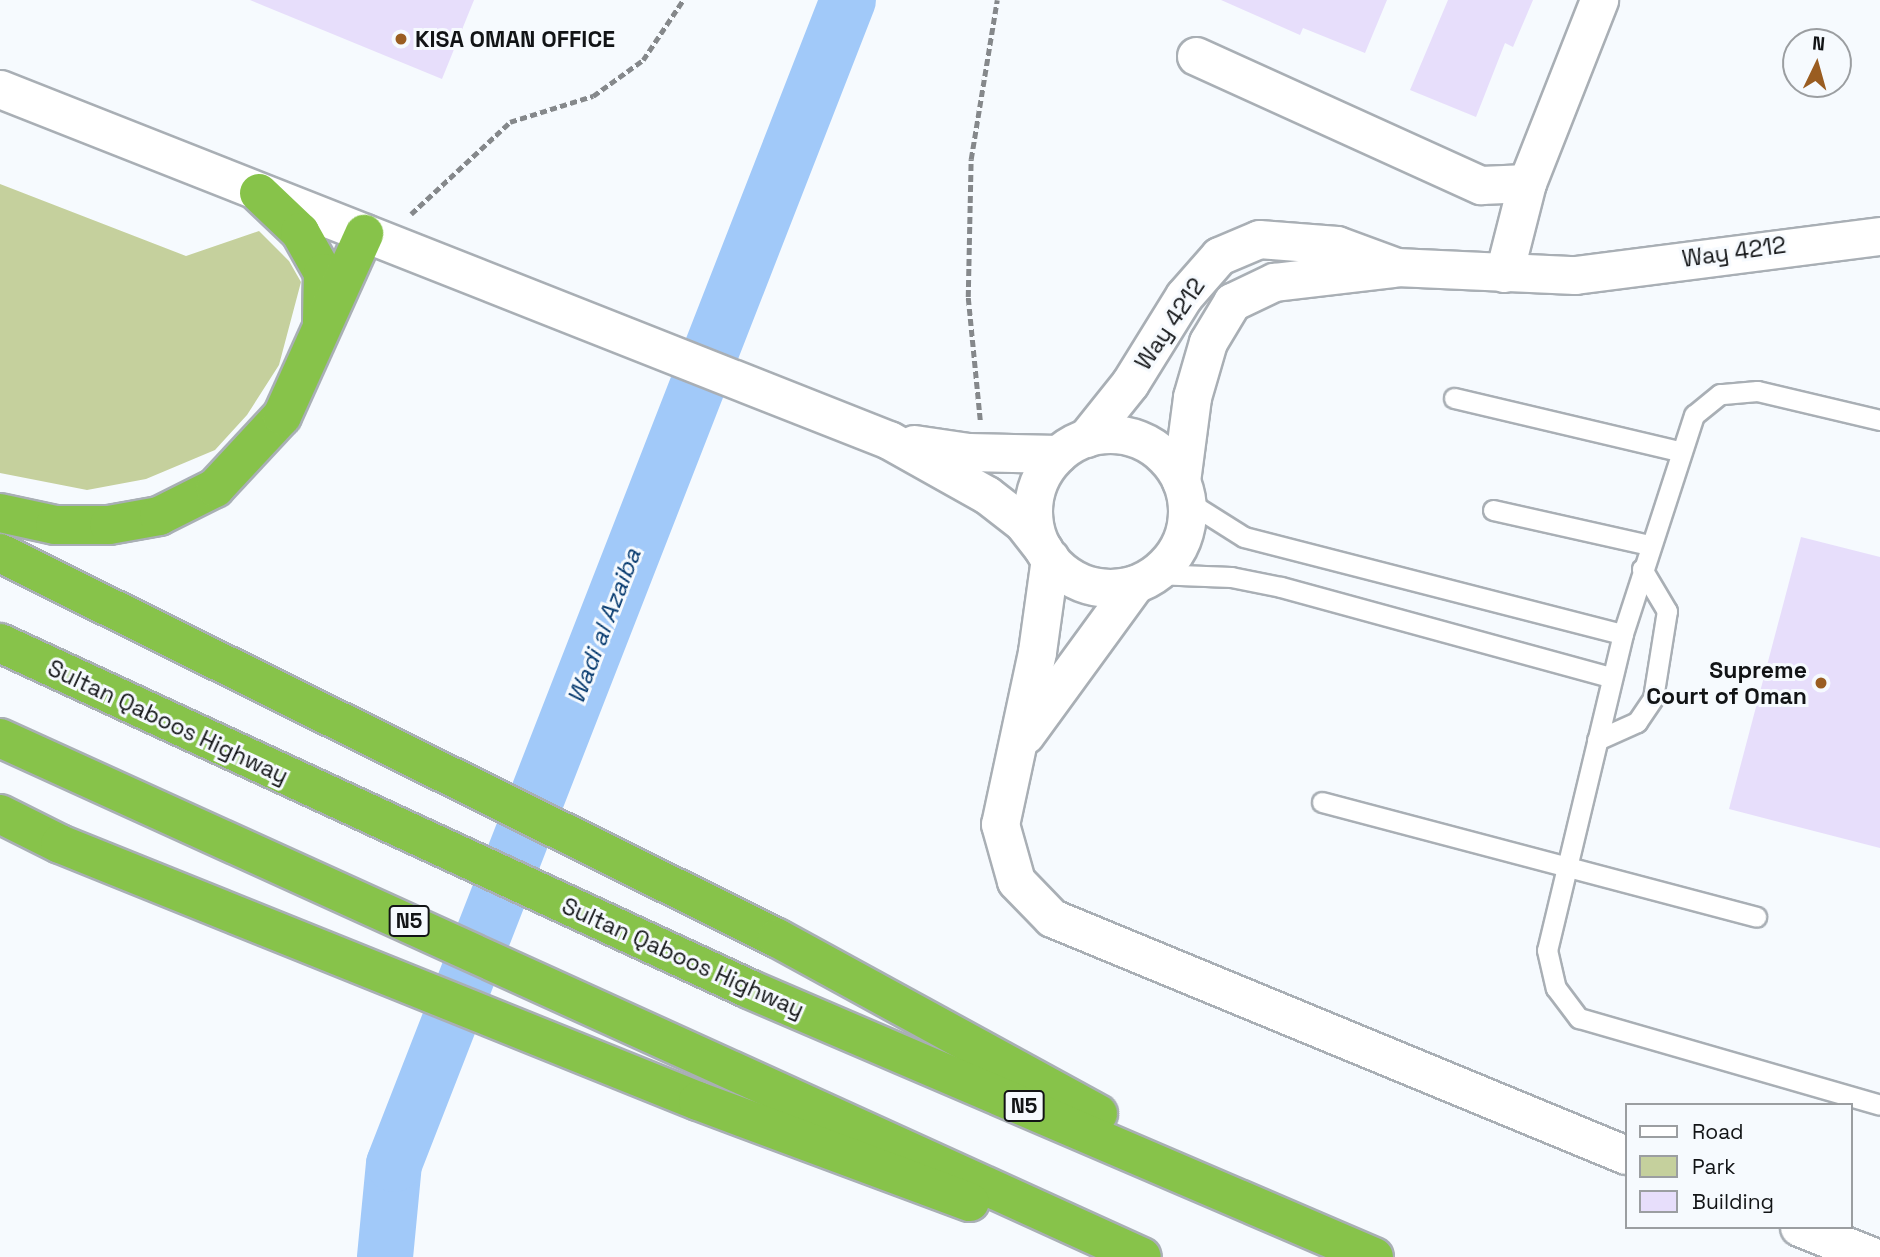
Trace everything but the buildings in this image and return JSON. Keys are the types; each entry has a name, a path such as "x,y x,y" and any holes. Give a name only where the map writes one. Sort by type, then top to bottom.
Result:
{"highway":[{"path":"259,193 300,232 323,273 322,332"},
{"path":"0,513 55,525 109,525 159,516 215,488 282,416 322,332 376,239"},
{"path":"0,553 191,645 777,939 1299,1223"},
{"name":"Sultan Qaboos Highway","path":"0,643 152,716 749,989 1374,1257"},
{"name":"N5","path":"0,738 715,1058 1142,1257"},
{"path":"0,814 60,844 698,1101 1116,1257"}],"street":[{"path":"1504,273 1527,183 1600,0"},
{"path":"1196,56 1481,185 1527,183"},
{"path":"0,89 889,440 987,495 1023,523 1047,554 1074,579 1094,586 1145,579"},
{"name":"Way 4212","path":"1184,491 1192,397 1208,342 1232,302 1275,282 1396,267 1575,275 1880,236"},
{"name":"Way 4212","path":"1072,446 1130,383 1184,296 1219,256 1259,239 1337,245 1396,267"},
{"path":"889,440 984,453 1072,446 1104,434 1137,439 1171,463 1184,491 1181,542 1145,579 1015,750"},
{"path":"1072,446 1044,470 1033,510 1047,554 1000,824 1016,881 1052,918 1624,1155"},
{"path":"1804,1229 1874,1257"}],"lane":[{"path":"1880,420 1757,391 1720,394 1694,415 1678,452 1611,677 1548,950 1556,988 1579,1018 1880,1105"},
{"path":"1454,398 1678,452"},
{"path":"1184,491 1244,537 1623,634"},
{"path":"1493,510 1649,545"},
{"path":"1597,740 1637,722 1653,698 1667,611 1642,569"},
{"path":"1145,579 1231,577 1281,587 1611,677"},
{"path":"1322,802 1568,863 1756,917"}],"path":[{"path":"376,239 510,122 593,96 643,60 683,0"},
{"path":"984,453 968,297 971,159 997,0"}],"green space":[{"path":"0,184 186,256 259,231 289,261 301,282 279,365 247,415 215,450 146,479 87,490 0,473"}],"waterway":[{"name":"Wadi al Azaiba","path":"385,1257 394,1164 848,0"}],"place":[{"name":"KISA OMAN OFFICE","path":"401,39"},
{"name":"Supreme Court of Oman","path":"1821,683"}]}
